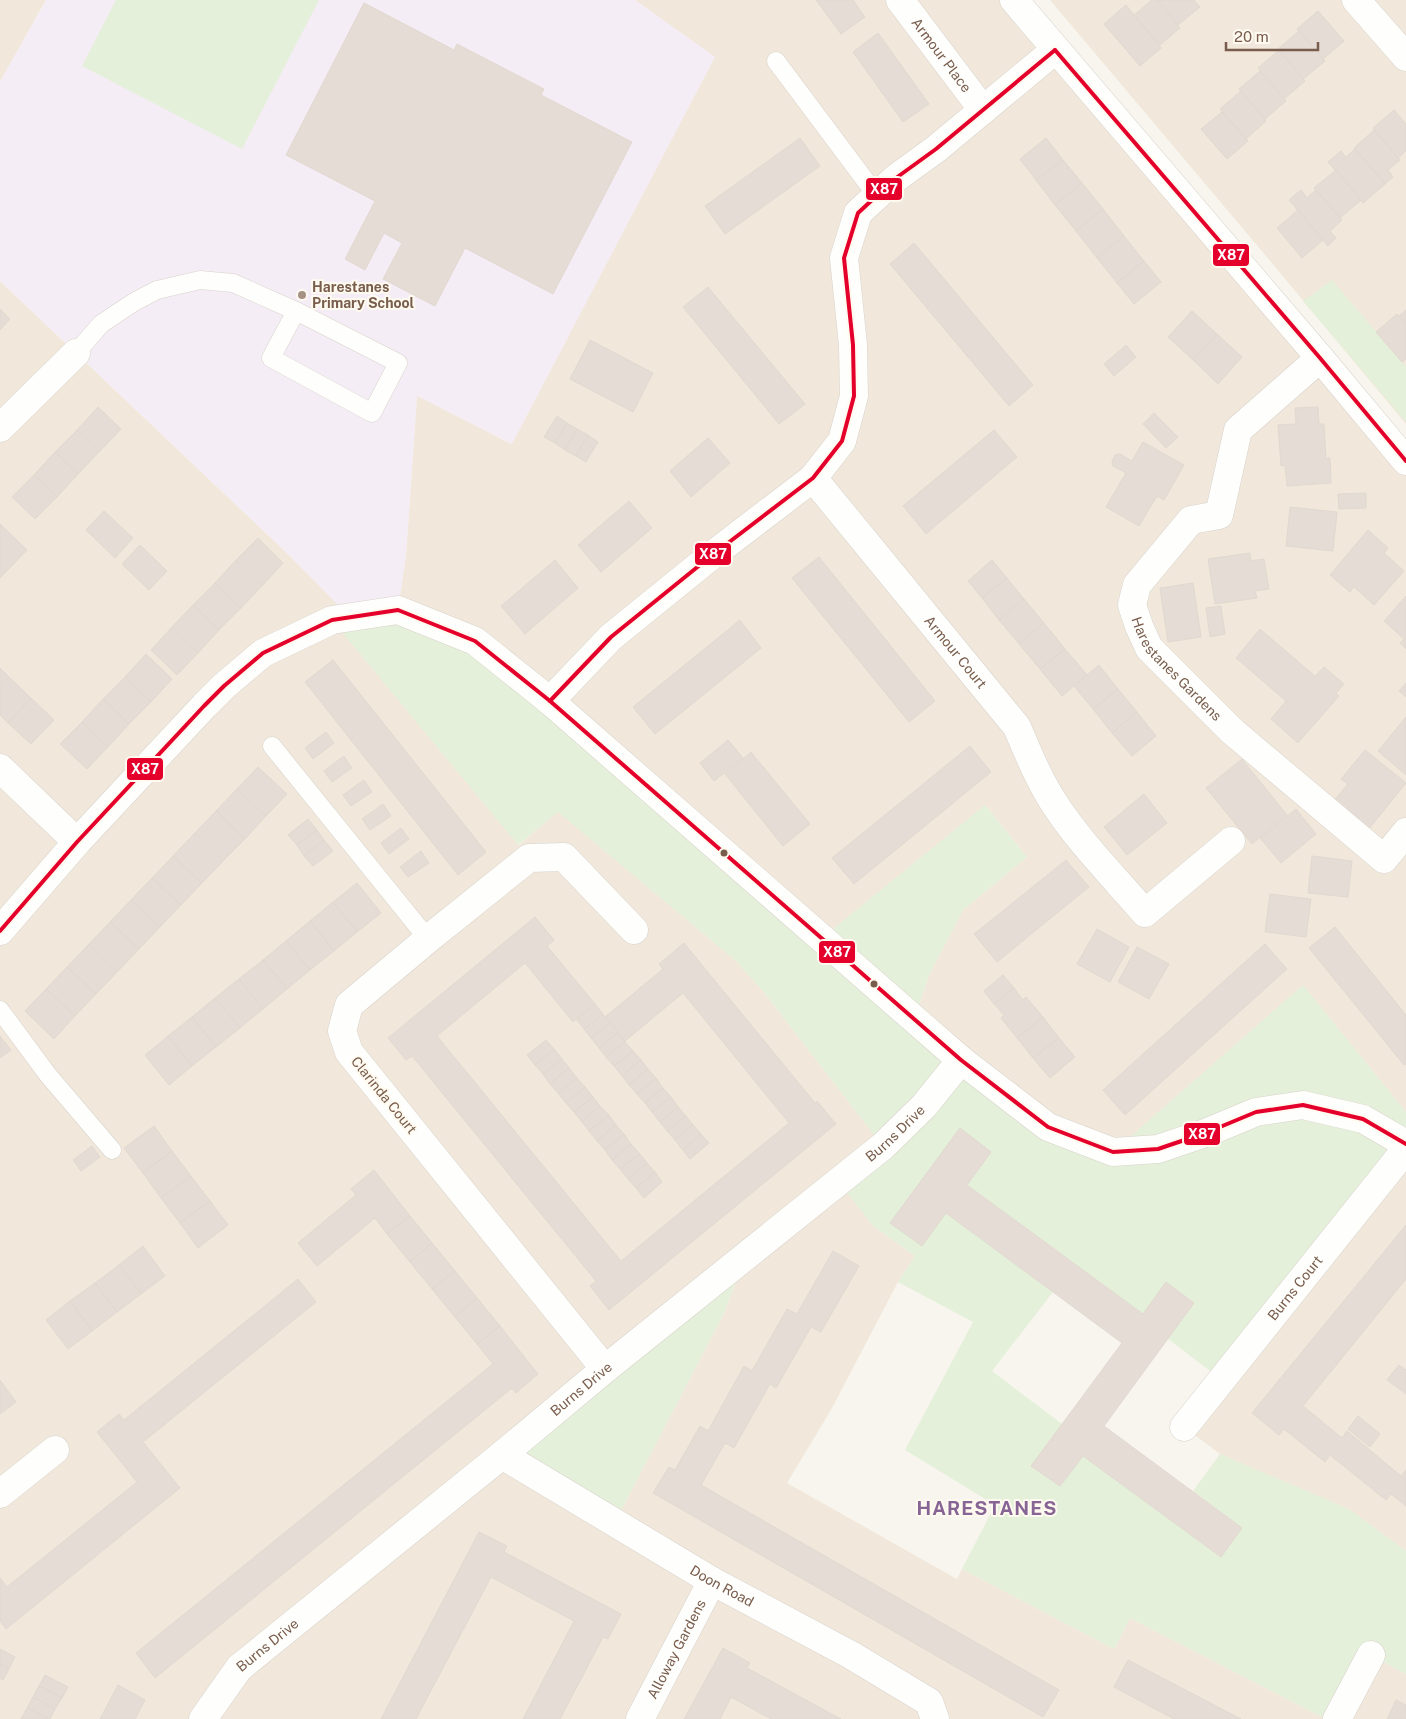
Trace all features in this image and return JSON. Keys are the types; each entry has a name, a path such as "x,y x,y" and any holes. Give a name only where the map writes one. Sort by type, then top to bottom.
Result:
{"street":[{"name":"Armour Place","path":"900,0 983,110"},
{"path":"1014,0 1406,461"},
{"path":"1356,0 1406,57"},
{"path":"550,701 612,637 711,556 812,478 842,440 854,396 853,344 844,258 858,213 896,178 936,149 1055,50"},
{"path":"0,428 76,353"},
{"name":"Harestanes Gardens","path":"1320,358 1238,430 1219,515 1191,520 1137,585 1132,605 1149,648 1232,731 1384,860 1406,832"},
{"name":"Armour Court","path":"812,478 1017,727 1052,801 1080,838 1145,912 1231,842"},
{"path":"0,931 77,842 224,686 263,653 332,620 398,610 475,641 550,701 961,1060 1048,1127 1113,1152 1158,1149 1208,1132 1256,1112 1303,1105 1363,1119 1406,1144"},
{"path":"0,768 77,842"},
{"name":"Clarinda Court","path":"604,1369 349,1052 342,1031 349,1006 428,938 529,858 564,857 634,930"},
{"name":"Burns Drive","path":"203,1719 240,1668 502,1455 604,1369 883,1146 924,1106 961,1060"},
{"name":"Burns Court","path":"1184,1427 1406,1149"},
{"path":"0,1494 55,1450"},
{"name":"Doon Road","path":"502,1455 712,1581 851,1655 929,1702 935,1719"},
{"name":"Alloway Gardens","path":"640,1719 712,1581"},
{"path":"1337,1719 1371,1655"}],"lane":[{"path":"776,61 877,196"},
{"path":"76,353 101,324 134,302 157,290 200,280 233,283 296,311 398,363 372,413 271,358 296,311"},
{"path":"272,746 428,938"},
{"path":"0,1010 48,1075 112,1150"}],"shaded area":[{"path":"0,0 46,0 0,82"},
{"name":"Harestanes Primary School","path":"46,0 635,0 715,57 512,444 417,396 406,555 398,610 350,617 290,556 0,281 0,82"},
{"path":"635,0 1014,0 1406,461 1406,1112 1303,986 1113,1152 1048,1127 914,1019 930,973 963,910 1027,857 986,806 822,938 398,610 406,555 417,395 511,444 714,57"},
{"path":"1050,0 1406,0 1406,424 1271,262"},
{"path":"0,281 290,556 350,617 519,845 558,811 736,961 762,990 883,1146 873,1226 915,1256 898,1282 831,1410 787,1483 957,1579 962,1569 1114,1649 1130,1618 1326,1719 0,1719","holes":["747,1254 723,1315 615,1522"]},
{"path":"1406,1149 1406,1551 1220,1454 1184,1427"},
{"path":"1371,1655 1406,1674 1406,1719 1337,1719"}],"green space":[{"path":"116,0 319,0 242,149 82,66"},
{"path":"1332,280 1406,367 1406,422 1303,301"},
{"path":"398,610 475,641 822,938 985,805 1027,857 963,910 930,973 914,1019 961,1060 1113,1152 1303,985 1406,1112 1406,1149 1222,1380 1168,1339 1194,1303 1166,1282 1143,1314 967,1185 991,1152 960,1129 922,1246 946,1213 1053,1292 992,1371 1062,1424 1031,1466 1060,1486 1083,1456 1221,1557 1242,1528 1193,1491 1220,1454 1349,1509 1406,1551 1406,1674 1371,1655 1326,1719 1130,1618 1114,1649 962,1569 995,1505 905,1450 973,1322 898,1282 915,1256 873,1226 838,1181 882,1145 762,990 736,961 558,812 518,845 332,620"},
{"path":"747,1253 723,1315 615,1522 502,1455"}],"building":[{"path":"816,0 853,0 865,17 841,34"},
{"path":"1152,0 1157,0 1180,28 1160,45 1134,15"},
{"path":"1157,0 1194,0 1200,7 1178,25"},
{"path":"364,3 454,50 457,44 544,89 541,95 632,142 553,294 465,248 435,306 383,279 402,243 384,233 365,270 345,259 375,201 286,155"},
{"path":"1126,5 1161,48 1140,66 1104,24"},
{"path":"1318,11 1344,41 1323,59 1297,29"},
{"path":"1299,31 1325,61 1303,79 1278,49"},
{"path":"878,33 929,104 903,122 853,52"},
{"path":"1279,50 1305,81 1284,99 1258,68"},
{"path":"1260,71 1286,101 1265,119 1239,89"},
{"path":"1241,91 1266,121 1246,139 1220,109"},
{"path":"1394,110 1406,124 1406,151 1398,158 1373,128"},
{"path":"1222,112 1248,141 1227,159 1201,129"},
{"path":"1374,130 1400,160 1388,170 1393,177 1385,184 1354,148"},
{"path":"800,138 820,166 725,234 705,206"},
{"path":"1046,138 1063,160 1036,180 1020,159"},
{"path":"1355,149 1385,184 1363,203 1328,162 1341,151 1346,157"},
{"path":"1063,160 1082,183 1055,205 1036,180"},
{"path":"1336,170 1361,200 1340,218 1314,188"},
{"path":"1082,183 1103,209 1076,231 1055,205"},
{"path":"1301,190 1307,198 1316,190 1342,220 1330,231 1336,238 1328,246 1289,200"},
{"path":"1103,209 1124,236 1097,258 1076,231"},
{"path":"1298,210 1323,240 1302,258 1277,228"},
{"path":"1124,236 1144,261 1117,283 1097,258"},
{"path":"914,243 1033,385 1009,406 890,264"},
{"path":"1144,261 1161,282 1134,304 1117,283"},
{"path":"708,287 805,404 779,424 683,307"},
{"path":"0,309 10,319 0,330"},
{"path":"1406,310 1406,324 1399,316"},
{"path":"1192,311 1217,334 1193,360 1168,337"},
{"path":"1397,314 1406,324 1406,359 1402,362 1376,332"},
{"path":"1217,334 1242,357 1218,384 1193,360"},
{"path":"590,340 653,373 633,412 570,379"},
{"path":"1126,345 1136,357 1114,376 1104,364"},
{"path":"98,407 121,429 99,452 77,430"},
{"path":"1318,407 1319,424 1324,424 1326,458 1330,458 1331,483 1287,486 1285,465 1281,466 1278,425 1296,424 1295,408"},
{"path":"1154,413 1178,437 1166,448 1143,424"},
{"path":"557,416 567,423 555,443 544,437"},
{"path":"567,423 577,429 565,450 555,443"},
{"path":"577,429 588,435 576,456 565,450"},
{"path":"77,430 99,452 78,474 55,452"},
{"path":"994,430 1017,457 926,534 903,506"},
{"path":"588,435 598,442 586,462 576,456"},
{"path":"708,438 730,463 691,497 670,471"},
{"path":"1143,442 1184,465 1164,500 1157,496 1139,526 1106,507 1126,473 1113,466 1112,462 1115,455 1120,454 1132,461"},
{"path":"55,452 78,474 57,497 34,475"},
{"path":"34,475 57,497 35,519 12,497"},
{"path":"1366,493 1366,508 1339,509 1338,494"},
{"path":"629,501 652,528 601,572 578,545"},
{"path":"1290,507 1337,512 1333,551 1286,546"},
{"path":"104,511 133,538 115,558 86,530"},
{"path":"0,524 27,550 0,578"},
{"path":"1368,530 1388,548 1384,553 1404,571 1374,605 1354,587 1350,592 1330,575"},
{"path":"258,538 283,563 262,586 236,560"},
{"path":"140,545 167,571 149,590 122,564"},
{"path":"1250,553 1251,561 1264,559 1269,589 1255,591 1257,598 1215,604 1208,559"},
{"path":"819,557 935,701 909,722 792,578"},
{"path":"236,560 262,586 241,608 215,583"},
{"path":"555,560 578,588 525,634 501,606"},
{"path":"992,560 1007,578 982,598 968,581"},
{"path":"1007,578 1024,599 999,620 982,598"},
{"path":"215,583 241,608 219,630 193,605"},
{"path":"1193,583 1201,637 1168,642 1160,588"},
{"path":"1406,596 1406,649 1400,643 1404,639 1384,621"},
{"path":"1024,599 1044,623 1019,644 999,620"},
{"path":"193,605 219,630 198,653 172,627"},
{"path":"1221,606 1225,634 1210,637 1206,608"},
{"path":"740,620 761,648 655,734 633,707"},
{"path":"1044,623 1065,649 1040,669 1019,644"},
{"path":"172,627 198,653 177,675 151,650"},
{"path":"1260,629 1315,676 1324,667 1344,684 1336,693 1339,696 1298,743 1271,719 1286,701 1236,658"},
{"path":"1065,649 1087,675 1062,696 1040,669"},
{"path":"146,654 172,679 151,702 125,677"},
{"path":"333,660 486,852 458,875 305,682"},
{"path":"1099,665 1118,689 1093,709 1074,686"},
{"path":"0,668 9,677 0,686"},
{"path":"9,677 31,698 8,723 0,715 0,686"},
{"path":"125,677 151,702 129,724 103,699"},
{"path":"1406,683 1406,697 1399,691"},
{"path":"1118,689 1137,712 1112,733 1093,709"},
{"path":"31,698 54,720 31,744 8,723"},
{"path":"103,699 129,724 108,747 82,722"},
{"path":"1137,712 1156,736 1132,756 1112,733"},
{"path":"1406,717 1406,775 1378,751"},
{"path":"82,722 108,747 87,769 60,744"},
{"path":"326,732 334,743 313,759 305,748"},
{"path":"728,740 743,758 714,781 700,763"},
{"path":"970,746 991,772 854,884 832,858"},
{"path":"1365,750 1406,783 1368,830 1333,802 1348,784 1341,779"},
{"path":"751,752 810,824 783,846 725,774"},
{"path":"344,756 352,768 332,782 324,771"},
{"path":"1242,759 1287,815 1252,844 1206,788"},
{"path":"258,767 287,794 266,816 237,789"},
{"path":"364,780 372,792 351,806 343,795"},
{"path":"237,789 266,816 245,839 216,811"},
{"path":"1144,794 1167,823 1127,855 1104,827"},
{"path":"383,804 391,816 370,830 362,819"},
{"path":"1296,809 1316,834 1281,863 1260,838"},
{"path":"216,811 245,839 223,861 195,833"},
{"path":"308,819 317,830 297,845 288,835"},
{"path":"401,828 409,839 389,854 381,843"},
{"path":"317,830 324,840 304,856 297,845"},
{"path":"195,833 223,861 202,883 173,856"},
{"path":"324,840 333,851 313,866 304,856"},
{"path":"421,851 429,863 408,877 400,867"},
{"path":"173,856 202,883 181,905 152,878"},
{"path":"1312,856 1352,861 1348,897 1308,893"},
{"path":"1066,860 1089,887 997,962 974,934"},
{"path":"152,878 181,905 160,927 131,900"},
{"path":"357,883 381,913 357,932 333,902"},
{"path":"1270,894 1311,899 1306,937 1265,932"},
{"path":"131,900 160,927 139,949 110,922"},
{"path":"333,902 357,932 334,951 310,921"},
{"path":"535,917 554,940 547,946 595,1004 573,1022 525,963 437,1036 621,1261 789,1123 683,993 625,1041 605,1017 663,969 659,964 684,943 815,1103 817,1101 836,1124 609,1310 590,1286 596,1281 412,1056 406,1060 388,1038"},
{"path":"310,921 334,951 310,970 286,941"},
{"path":"110,922 139,949 117,972 89,944"},
{"path":"1335,927 1406,1015 1406,1064 1404,1065 1309,948"},
{"path":"1097,929 1129,947 1110,982 1077,964"},
{"path":"286,941 310,970 287,989 263,960"},
{"path":"89,944 117,972 96,994 67,967"},
{"path":"1265,944 1287,969 1125,1115 1103,1090"},
{"path":"1137,947 1169,964 1149,999 1118,982"},
{"path":"263,960 287,989 263,1009 239,979"},
{"path":"67,967 96,994 75,1016 46,989"},
{"path":"1003,975 1014,988 994,1004 984,991"},
{"path":"239,979 263,1009 240,1028 215,998"},
{"path":"1014,988 1023,1000 1026,997 1043,1017 1017,1038 1001,1018 1004,1015 994,1004"},
{"path":"46,989 75,1016 54,1039 25,1011"},
{"path":"215,998 240,1028 216,1047 192,1017"},
{"path":"595,1004 603,1014 584,1029 577,1020"},
{"path":"603,1014 610,1023 591,1038 584,1029"},
{"path":"192,1017 216,1047 192,1066 168,1036"},
{"path":"1043,1017 1059,1038 1033,1058 1017,1038"},
{"path":"610,1023 618,1032 599,1048 591,1038"},
{"path":"618,1032 625,1042 606,1057 599,1048"},
{"path":"0,1036 11,1050 0,1058"},
{"path":"168,1036 192,1066 169,1085 145,1055"},
{"path":"1059,1038 1075,1057 1050,1078 1033,1058"},
{"path":"546,1040 554,1049 535,1065 527,1055"},
{"path":"625,1042 633,1051 614,1066 606,1057"},
{"path":"554,1049 562,1059 543,1074 535,1065"},
{"path":"633,1051 641,1060 622,1076 614,1066"},
{"path":"562,1059 569,1068 550,1084 543,1074"},
{"path":"641,1060 648,1069 629,1085 622,1076"},
{"path":"569,1068 577,1078 558,1093 550,1084"},
{"path":"648,1069 656,1078 637,1094 629,1085"},
{"path":"577,1078 585,1087 566,1103 558,1093"},
{"path":"656,1078 663,1088 645,1103 637,1094"},
{"path":"585,1087 593,1097 574,1112 566,1103"},
{"path":"663,1088 671,1097 652,1112 645,1103"},
{"path":"593,1097 600,1106 582,1122 574,1112"},
{"path":"671,1097 678,1107 660,1122 652,1112"},
{"path":"600,1106 609,1115 589,1131 582,1122"},
{"path":"678,1107 686,1116 667,1131 660,1122"},
{"path":"609,1115 616,1125 597,1141 589,1131"},
{"path":"686,1116 693,1125 675,1140 667,1131"},
{"path":"616,1125 624,1134 605,1150 597,1141"},
{"path":"693,1125 701,1134 683,1150 675,1140"},
{"path":"154,1126 172,1151 143,1173 124,1148"},
{"path":"960,1128 991,1152 967,1185 1143,1314 1166,1282 1194,1303 1104,1426 1242,1528 1221,1557 1083,1456 1060,1486 1031,1466 1122,1343 946,1213 922,1246 890,1223"},
{"path":"624,1134 631,1144 612,1160 605,1150"},
{"path":"701,1134 709,1143 690,1159 683,1150"},
{"path":"631,1144 640,1154 620,1169 612,1160"},
{"path":"92,1146 100,1157 81,1171 73,1160"},
{"path":"172,1151 191,1176 161,1198 143,1173"},
{"path":"640,1154 647,1163 628,1179 620,1169"},
{"path":"647,1163 655,1172 636,1188 628,1179"},
{"path":"374,1170 410,1216 387,1234 375,1218 317,1266 298,1243 356,1195 351,1189"},
{"path":"655,1172 662,1182 644,1198 636,1188"},
{"path":"191,1176 210,1201 180,1223 161,1198"},
{"path":"210,1201 228,1225 198,1248 180,1223"},
{"path":"410,1216 432,1243 410,1262 387,1234"},
{"path":"1406,1225 1406,1279 1303,1406 1342,1438 1347,1431 1401,1476 1406,1470 1406,1506 1391,1494 1386,1500 1330,1455 1325,1462 1284,1429 1279,1435 1252,1413"},
{"path":"432,1243 455,1271 432,1289 410,1262"},
{"path":"143,1246 165,1276 141,1294 119,1265"},
{"path":"833,1251 859,1266 821,1332 811,1327 776,1388 770,1384 734,1448 725,1443 701,1485 1059,1690 1043,1717 653,1493 669,1467 675,1470 700,1426 708,1431 744,1366 752,1371 787,1309 797,1314"},
{"path":"119,1265 141,1294 117,1312 95,1283"},
{"path":"455,1271 477,1298 455,1317 432,1289"},
{"path":"298,1279 316,1302 143,1442 180,1488 6,1629 0,1621 0,1578 7,1587 137,1482 97,1432 119,1414 124,1420"},
{"path":"95,1283 117,1312 92,1331 70,1301"},
{"path":"477,1298 500,1326 477,1344 455,1317"},
{"path":"70,1301 92,1331 68,1349 46,1320"},
{"path":"500,1326 538,1374 516,1393 512,1388 155,1678 136,1653 493,1364 477,1344"},
{"path":"1399,1365 1406,1370 1406,1394 1387,1380"},
{"path":"0,1380 16,1402 0,1414"},
{"path":"1358,1416 1380,1434 1370,1447 1348,1429"},
{"path":"479,1532 507,1546 504,1552 621,1614 608,1639 603,1637 560,1719 523,1719 574,1621 491,1577 416,1719 381,1719"},
{"path":"723,1648 750,1663 747,1668 841,1719 771,1719 731,1697 720,1719 684,1719"},
{"path":"0,1649 15,1657 9,1669 0,1664"},
{"path":"1128,1660 1241,1719 1174,1719 1114,1687"},
{"path":"0,1664 9,1669 3,1680 0,1678"},
{"path":"45,1675 68,1687 62,1698 39,1686"},
{"path":"118,1685 145,1700 135,1719 100,1719"},
{"path":"39,1686 62,1698 55,1709 33,1697"},
{"path":"33,1697 55,1709 50,1719 27,1708"},
{"path":"1396,1700 1406,1705 1406,1719 1387,1719"},
{"path":"27,1708 48,1719 21,1719"}],"transit line":[{"name":"X87","path":"1055,50 1406,461"},
{"name":"X87","path":"550,701 611,637 711,556 813,478 842,441 854,396 853,345 844,258 858,213 896,178 936,149 1055,50"},
{"name":"X87","path":"0,931 77,842 204,706 224,686 263,653 332,620 398,610 475,641 550,701 961,1060 1048,1127 1113,1152 1158,1149 1208,1132 1256,1112 1303,1105 1363,1119 1406,1144"}],"place":[{"name":"Harestanes Primary School","path":"302,295"}],"district":[{"name":"HARESTANES","path":"987,1508"}]}
